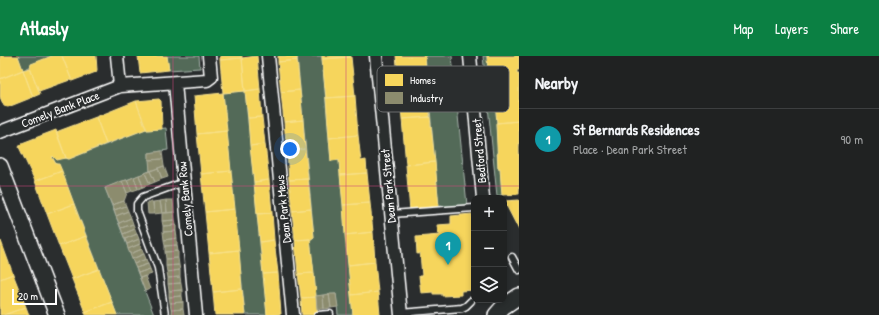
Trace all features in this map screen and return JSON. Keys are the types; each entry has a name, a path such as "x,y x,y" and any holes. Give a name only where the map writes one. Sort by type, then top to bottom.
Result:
{"street":[{"path":"117,56 120,86"},
{"name":"Comely Bank Place","path":"0,132 120,86 175,83 210,79 209,56"},
{"name":"Dean Park Mews","path":"268,56 293,315"},
{"name":"Dean Park Street","path":"376,56 377,67"},
{"name":"Bedford Street","path":"470,56 471,66"},
{"name":"Comely Bank Row","path":"175,83 196,315"},
{"name":"Dean Park Street","path":"381,112 400,314"},
{"name":"Bedford Street","path":"475,112 483,195"},
{"path":"1,173 57,315"},
{"path":"496,315 503,307 519,296"}],"lane":[{"path":"165,315 160,276 137,211 137,204 143,197 184,182"},
{"path":"391,214 471,208"},
{"path":"512,257 519,270"},
{"path":"400,314 462,308 471,301"},
{"path":"318,315 330,314"}],"green space":[{"path":"18,56 52,56 23,70"},
{"path":"167,56 199,56 200,68 169,70"},
{"path":"297,56 322,56 331,161 339,160 353,315 338,315 336,294 316,296 310,240 314,237"},
{"path":"425,56 452,56 453,66 426,66"},
{"path":"483,56 487,56 488,66 484,66"},
{"path":"245,91 267,315 245,315 223,93"},
{"path":"430,112 458,112 467,205 439,207"},
{"path":"489,112 496,112 498,168 500,168 502,195 497,195"},
{"path":"166,128 168,150 149,153 150,171 105,188 154,315 117,315 59,165 56,164 52,157 69,159 146,129"}],"building: Homes":[{"path":"0,56 18,56 23,70 0,79"},
{"path":"52,56 62,56 72,81 70,80 39,91 30,68 31,64"},
{"path":"62,56 96,56 97,70 96,72 72,81"},
{"path":"138,56 167,56 169,70 140,73"},
{"path":"220,56 242,56 242,58 220,60"},
{"path":"257,56 260,89 245,91 242,58"},
{"path":"278,56 297,56 297,60 278,62"},
{"path":"322,56 351,56 351,57 322,59"},
{"path":"396,56 425,56 426,66 397,66"},
{"path":"487,56 519,56 519,70 517,70 517,73 519,73 519,121 497,123 496,112 509,112 509,66 488,66"},
{"path":"351,57 355,96 326,98 322,59"},
{"path":"242,58 245,91 223,93 220,60"},
{"path":"297,60 300,90 281,92 278,62"},
{"path":"30,68 40,94 33,97 23,70"},
{"path":"23,70 33,97 8,107 4,106 0,97 0,79"},
{"path":"260,89 262,117 248,118 245,91"},
{"path":"300,90 303,120 284,122 281,92"},
{"path":"223,93 227,131 197,134 194,96"},
{"path":"355,96 358,135 329,138 326,98"},
{"path":"159,99 161,101 162,129 147,130 136,101"},
{"path":"136,101 146,129 106,144 96,117"},
{"path":"401,112 430,112 430,117 402,119"},
{"path":"96,117 106,144 69,159 66,158 56,132"},
{"path":"262,117 265,144 250,146 248,118"},
{"path":"430,117 435,162 406,165 402,119"},
{"path":"303,120 305,149 287,151 284,122"},
{"path":"519,121 519,194 502,195 500,168 498,168 496,123"},
{"path":"56,130 66,158 57,160 53,156 52,157 56,164 59,164 62,171 35,181 19,147 22,143"},
{"path":"227,131 231,171 201,174 197,134"},
{"path":"358,135 361,161 366,160 367,173 340,175 339,160 331,161 329,138"},
{"path":"265,144 269,180 254,182 250,146"},
{"path":"305,149 308,179 289,180 287,151"},
{"path":"435,162 439,208 410,211 406,165"},
{"path":"62,171 74,204 47,214 35,181"},
{"path":"231,171 235,209 205,212 201,174"},
{"path":"367,173 370,203 343,205 340,175"},
{"path":"308,179 311,209 292,211 289,180"},
{"path":"269,180 272,213 257,214 254,182"},
{"path":"519,200 519,230 507,207 507,201"},
{"path":"370,203 373,232 345,235 343,205"},
{"path":"74,204 86,236 59,246 47,214"},
{"path":"235,209 239,250 209,253 205,212"},
{"path":"311,209 314,237 310,240 295,240 292,211"},
{"path":"272,213 274,240 260,242 257,214"},
{"path":"471,214 471,290 461,291 461,295 442,296 442,294 433,294 433,292 421,293 419,276 422,276 420,253 417,254 416,237 440,235 440,233 438,233 437,225 451,224 451,216"},
{"path":"373,232 375,262 348,265 345,235"},
{"path":"86,236 99,269 72,279 59,246"},
{"path":"310,239 314,273 298,274 295,240"},
{"path":"274,240 278,273 263,274 260,242"},
{"path":"1,241 13,274 0,279 0,242"},
{"path":"239,250 242,289 213,292 209,253"},
{"path":"375,262 378,292 351,295 348,265"},
{"path":"99,269 112,302 85,312 72,279"},
{"path":"278,273 281,314 267,315 263,274"},
{"path":"314,273 316,297 301,298 298,274"},
{"path":"13,274 26,307 0,315 0,279"},
{"path":"242,289 245,315 215,315 213,292"},
{"path":"378,292 380,315 353,315 351,295"},
{"path":"316,297 318,315 302,315 301,298"},
{"path":"112,302 117,315 86,315 85,312"},
{"path":"26,307 29,315 4,315"}],"building: Industry":[{"path":"162,151 163,159 149,160 149,153"},
{"path":"163,159 164,166 150,171 149,160"},
{"path":"164,166 168,177 162,179 158,168"},
{"path":"158,168 162,179 155,182 150,171"},
{"path":"150,171 155,182 150,184 145,173"},
{"path":"145,173 150,184 143,187 139,175"},
{"path":"139,175 143,187 138,189 134,177"},
{"path":"134,177 138,189 132,191 127,180"},
{"path":"127,180 132,191 127,193 122,181"},
{"path":"122,181 127,193 124,201 112,205 105,188"},
{"path":"166,200 173,200 174,212 167,213"},
{"path":"166,200 167,213 162,213 160,201"},
{"path":"124,201 126,206 114,210 112,205"},
{"path":"160,201 162,213 154,214 153,202"},
{"path":"147,202 153,202 154,214 148,214"},
{"path":"126,206 128,211 116,216 114,210"},
{"path":"128,211 131,218 119,223 116,216"},
{"path":"174,212 175,220 162,221 162,213"},
{"path":"131,218 133,224 121,228 119,223"},
{"path":"175,220 176,225 163,226 162,221"},
{"path":"133,224 135,229 123,234 121,228"},
{"path":"176,225 176,231 163,232 163,226"},
{"path":"135,229 137,234 125,239 123,234"},
{"path":"176,231 177,238 164,240 163,232"},
{"path":"137,234 139,239 127,244 125,239"},
{"path":"177,238 177,245 165,246 164,240"},
{"path":"139,239 140,244 128,249 127,244"},
{"path":"140,244 142,249 130,254 128,249"},
{"path":"177,245 178,251 165,252 165,246"},
{"path":"142,249 144,254 132,259 130,254"},
{"path":"178,251 178,258 166,259 165,252"},
{"path":"144,254 146,259 134,264 132,259"},
{"path":"178,258 179,265 166,266 166,259"},
{"path":"146,259 148,264 136,268 134,264"},
{"path":"148,264 150,269 138,273 136,268"},
{"path":"179,265 180,270 167,272 166,266"},
{"path":"150,269 152,274 140,278 138,273"},
{"path":"180,270 180,277 168,278 167,272"},
{"path":"145,276 150,289 145,291 140,278"},
{"path":"180,277 181,283 168,284 168,278"},
{"path":"181,283 182,290 169,291 168,284"},
{"path":"182,290 182,296 169,297 169,291"},
{"path":"329,294 331,308 324,309 323,295"},
{"path":"329,294 336,294 338,307 331,308"},
{"path":"323,295 324,309 317,309 316,296"},
{"path":"182,296 183,302 170,303 169,297"},
{"path":"183,302 183,309 171,310 170,303"},
{"path":"183,309 184,315 171,315 171,310"}],"place":[{"name":"St Bernards Residences","path":"448,265"}]}
